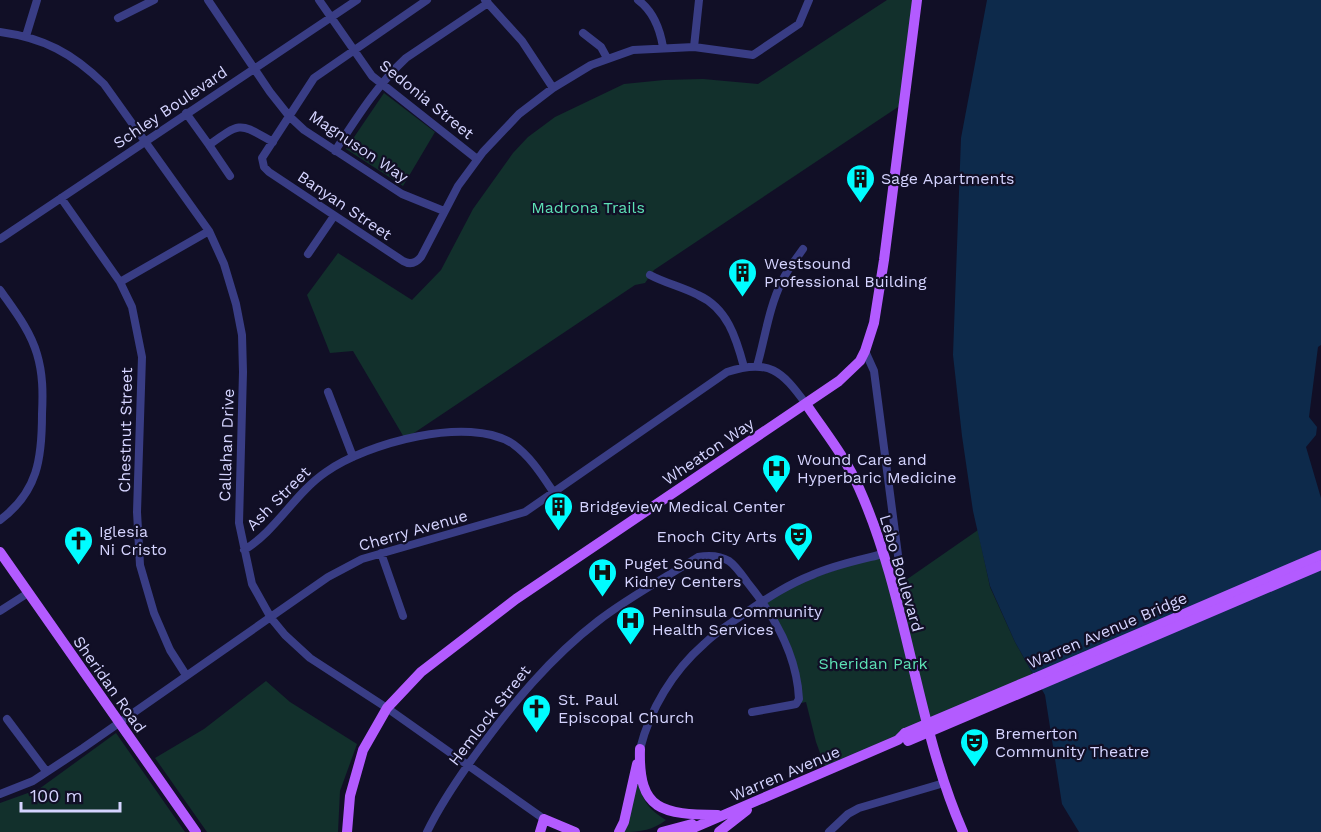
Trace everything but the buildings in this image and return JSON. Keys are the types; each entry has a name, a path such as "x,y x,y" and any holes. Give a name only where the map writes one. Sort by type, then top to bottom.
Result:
{"main road":[{"name":"Wheaton Way","path":"347,832 350,799 361,756 373,731 387,708 427,667 516,599 806,404 847,375 860,361 874,323 884,260 917,0"},
{"name":"Lebo Boulevard","path":"806,404 856,481 883,554 944,783 963,832"},
{"name":"Sheridan Road","path":"0,552 196,832"},
{"name":"Warren Avenue Bridge","path":"904,738 1321,555"},
{"name":"Warren Avenue Bridge","path":"904,738 1321,565"},
{"name":"Warren Avenue","path":"684,832 904,738"},
{"path":"640,749 640,768 644,785 657,805 676,814 724,815"},
{"path":"619,832 624,822 640,749"},
{"path":"719,832 761,800"},
{"path":"662,832 724,815"},
{"path":"540,832 544,819"},
{"path":"544,819 563,832"},
{"path":"544,819 575,832"}],"street":[{"path":"26,36 37,0"},
{"path":"118,18 154,0"},
{"name":"Magnuson Way","path":"208,0 289,116 304,130 402,194 444,211"},
{"name":"Sedonia Street","path":"319,0 372,76 477,159"},
{"name":"Schley Boulevard","path":"0,238 357,0"},
{"path":"209,145 234,128 242,126 273,142 314,78 428,0"},
{"path":"638,0 654,19 663,47"},
{"path":"694,47 699,0"},
{"path":"444,211 458,186 494,138 519,114 553,88 591,65 633,50 663,47 694,47 750,56 759,53 799,24 809,0"},
{"path":"335,151 381,84 406,58 486,2 522,41 553,88"},
{"name":"Callahan Drive","path":"0,32 26,36 59,49 84,64 104,84 209,231 224,264 242,334 243,372 238,523 252,584 271,618 285,635 310,658 387,708 544,819"},
{"path":"583,33 601,47 607,58"},
{"path":"186,113 230,176"},
{"name":"Banyan Street","path":"273,142 264,154 262,163 269,172 407,263 415,263 421,257 444,211"},
{"name":"Chestnut Street","path":"62,198 120,282 132,307 141,357 137,512 140,565 154,613 170,650 186,675"},
{"path":"308,254 334,216"},
{"path":"120,282 209,231"},
{"path":"758,366 768,322 781,282 802,249"},
{"path":"650,275 698,295 717,308 735,335 744,367"},
{"path":"0,290 23,323 36,353 43,383 42,444 35,476 23,498 0,520"},
{"path":"865,351 874,371 902,578 893,589"},
{"name":"Cherry Avenue","path":"0,794 33,781 119,724 328,577 359,560 525,512 727,372 758,366 774,370 790,381 806,404"},
{"path":"328,392 353,457"},
{"name":"Ash Street","path":"244,550 256,542 296,498 326,472 380,445 420,436 481,432 502,439 514,445 536,465 554,493"},
{"path":"381,553 403,616"},
{"path":"640,749 646,728 660,699 690,658 712,636 794,583 817,572 883,554"},
{"name":"Hemlock Street","path":"427,832 435,815 498,722 528,686 572,643 603,618 698,557 713,555 729,561 763,601"},
{"path":"0,611 28,593"},
{"path":"752,712 796,704 799,699 790,655 763,601"},
{"path":"7,719 46,771"},
{"path":"829,832 848,814 860,808 944,783"}],"green space":[{"name":"Madrona Trails","path":"887,0 917,0 904,103 654,270 645,283 635,285 405,439 353,351 330,353 307,295 338,253 412,300 441,270 473,209 513,153 528,137 555,117 624,84 703,79 758,84"},
{"path":"384,93 435,132 403,186 346,149"},
{"name":"Sheridan Park","path":"978,530 990,587 1015,642 1035,678 827,772 816,742 806,702 796,704 799,699 790,655 763,601 786,587 883,554 893,589"},
{"path":"266,681 290,702 357,744 340,791 338,832 207,832 155,758 204,729"},
{"path":"116,733 185,832 0,832 0,803 39,789"},
{"path":"636,778 646,802 666,820 646,830 624,832"}],"water":[{"path":"987,0 1321,0 1321,345 1318,347 1309,417 1317,427 1316,435 1306,447 1321,498 1321,832 1079,832 1062,804 1045,695 1015,642 990,586 973,511 953,355 961,138"}],"place":[{"name":"Sage Apartments","path":"860,204"},
{"name":"Westsound Professional Building","path":"743,298"},
{"name":"Wound Care and Hyperbaric Medicine","path":"776,494"},
{"name":"Bridgeview Medical Center","path":"558,532"},
{"name":"Enoch City Arts","path":"798,562"},
{"name":"Iglesia Ni Cristo","path":"78,566"},
{"name":"Puget Sound Kidney Centers","path":"603,598"},
{"name":"Peninsula Community Health Services","path":"631,646"},
{"name":"St. Paul Episcopal Church","path":"537,734"},
{"name":"Bremerton Community Theatre","path":"974,768"}]}
